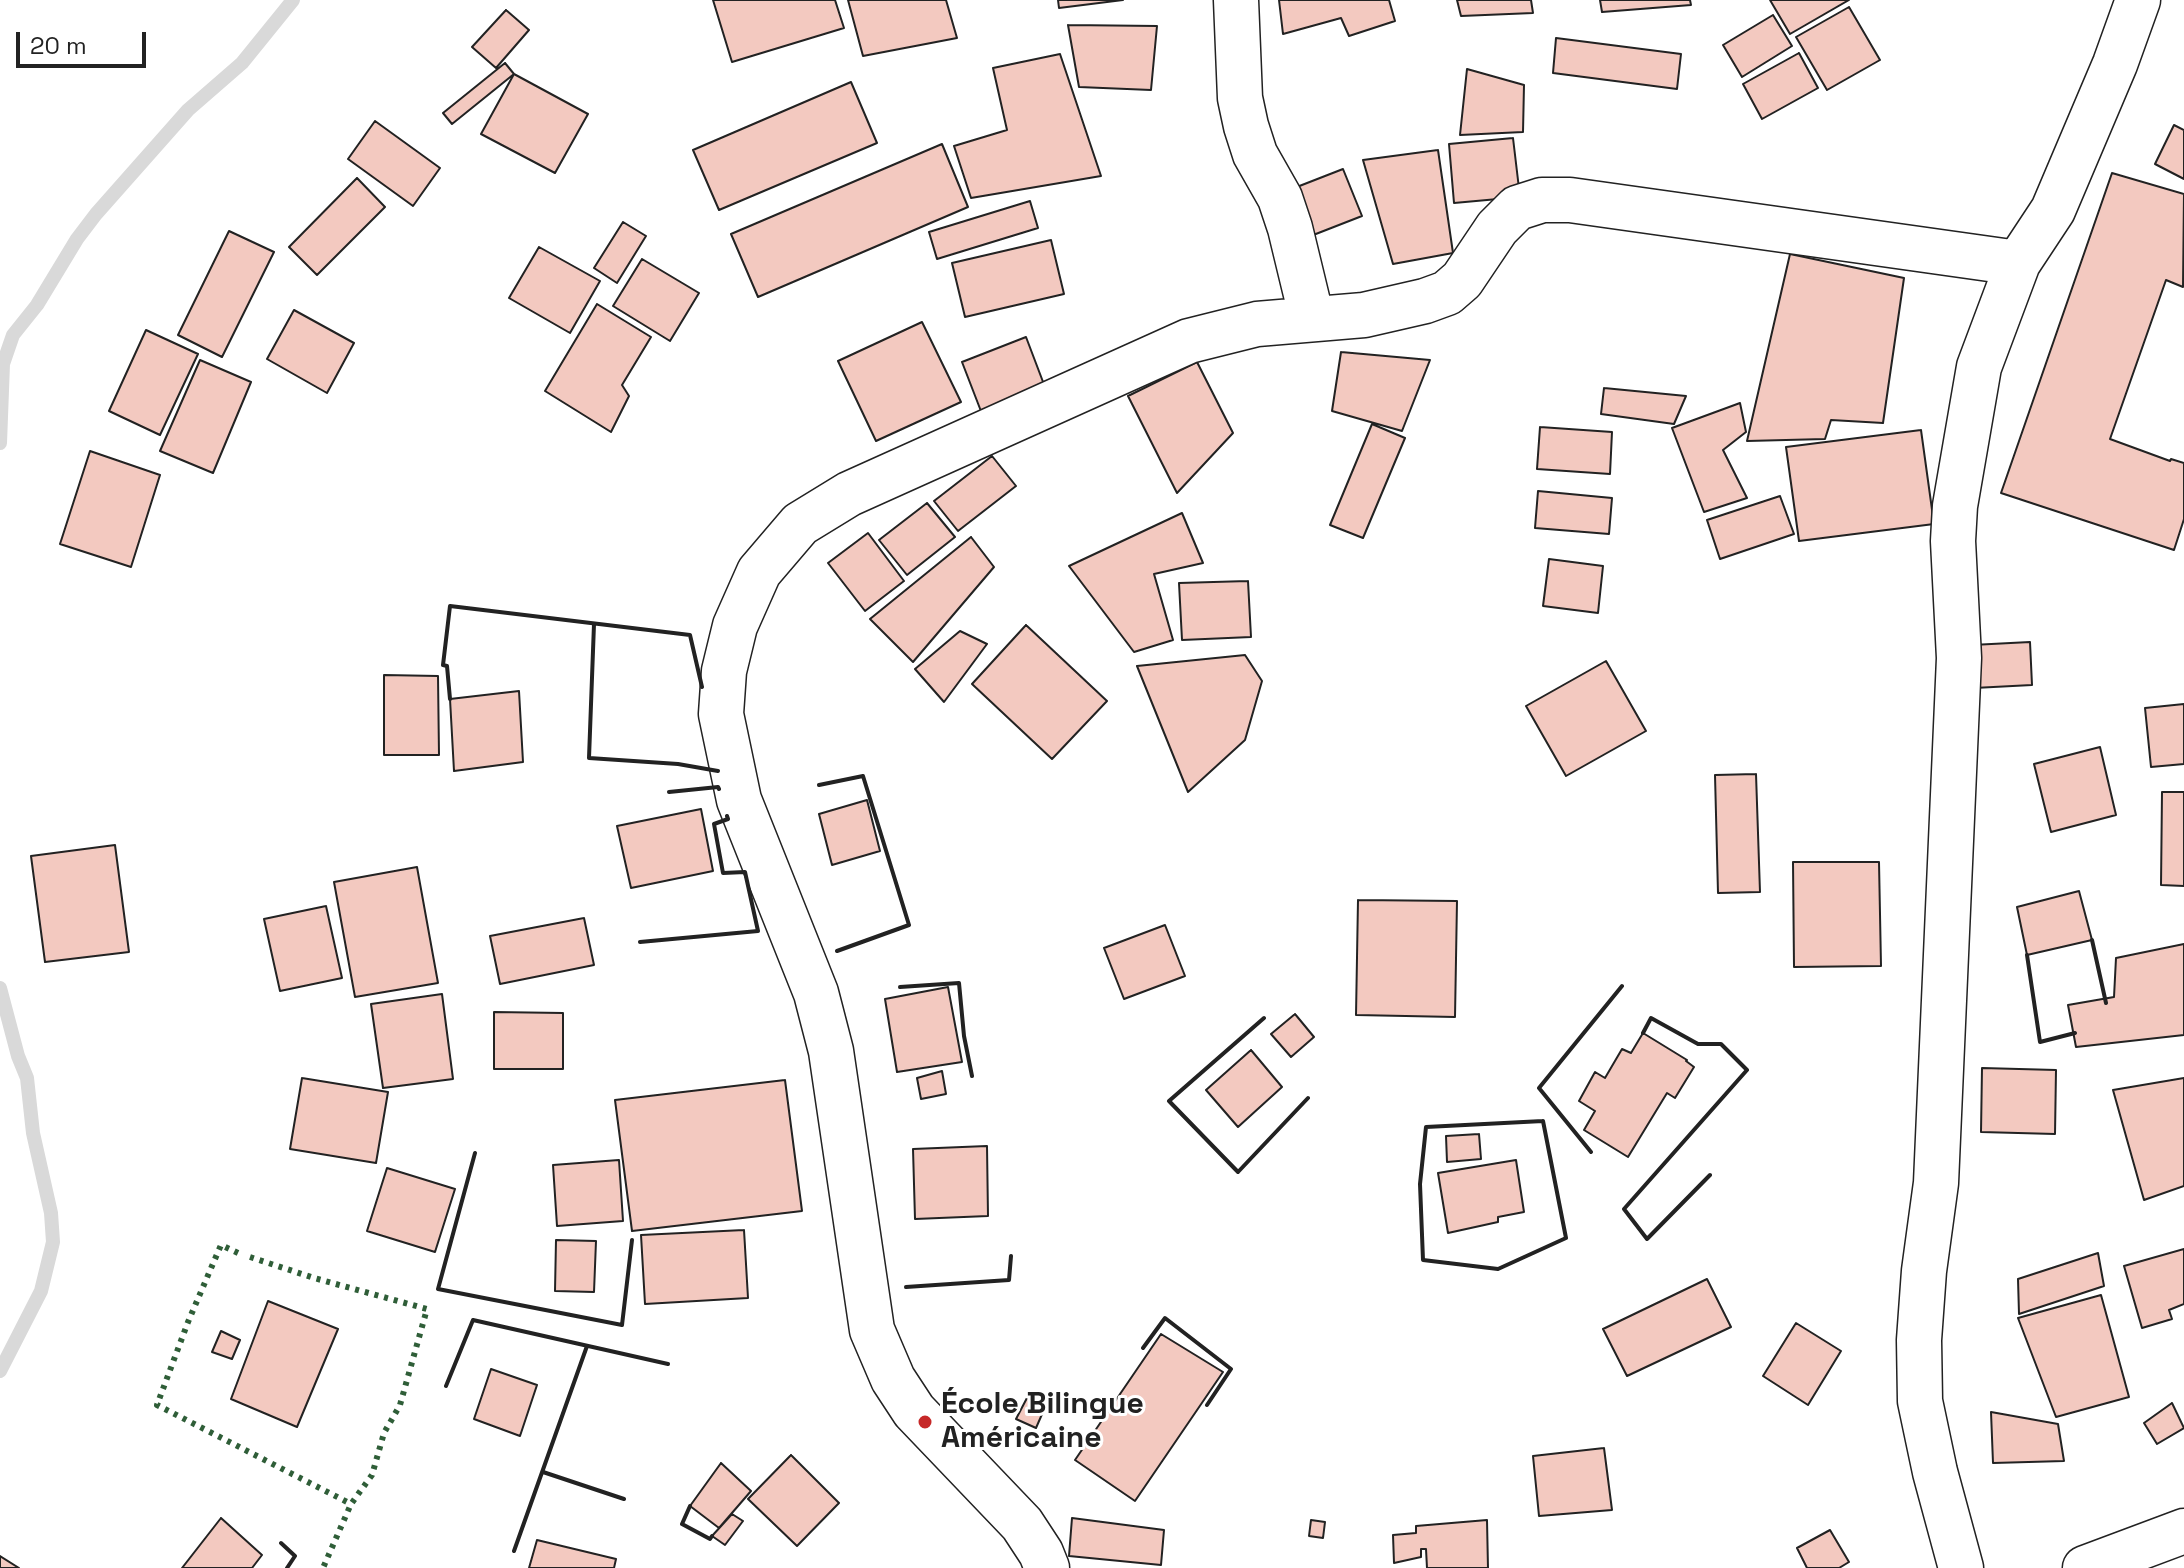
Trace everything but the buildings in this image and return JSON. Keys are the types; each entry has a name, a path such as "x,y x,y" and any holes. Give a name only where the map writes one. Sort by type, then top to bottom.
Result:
{"street":[{"path":"1236,0 1240,98 1246,126 1255,154 1280,198 1312,319"},
{"path":"1961,1568 1920,1401 1919,1340 1924,1271 1936,1183 1959,674 1953,541 1955,506 1979,367 2018,263 2053,210 2115,64 2138,0"},
{"path":"1047,1568 1022,1524 914,1411 893,1379 872,1330 831,1051 816,993 739,800 721,714 724,671 735,626 759,572 800,524 849,494 1189,341 1257,324 1364,315 1447,293 1462,280 1497,228 1517,208 1542,200 1570,200 2018,263"},
{"path":"2085,1568 2184,1531"}],"waterway":[{"path":"0,443 3,364 13,335 37,305 96,214 188,110 242,63 293,0"},
{"path":"0,988 27,1078 33,1133 51,1213 53,1242 41,1291 0,1371"}],"hedge":[{"path":"238,1253 221,1245 157,1405 351,1504"},
{"path":"250,1257 427,1309 400,1405 384,1433 372,1475 351,1504 323,1568"}],"wall":[{"path":"450,699 447,666 443,665 450,606 690,635 702,687"},
{"path":"594,624 589,758 678,764 718,771"},
{"path":"819,785 863,776 909,925 837,951"},
{"path":"669,792 719,789"},
{"path":"640,942 758,931 745,872 723,873 714,824 728,819 727,816"},
{"path":"2092,940 2106,1003"},
{"path":"2027,955 2040,1042 2075,1033"},
{"path":"900,987 959,983 972,1076"},
{"path":"1591,1152 1539,1088 1622,986"},
{"path":"1264,1018 1169,1101 1238,1172 1308,1098"},
{"path":"1643,1033 1651,1018 1698,1044 1721,1044 1747,1070 1624,1209 1647,1239 1710,1175"},
{"path":"1543,1121 1566,1238 1498,1269 1423,1260 1420,1184 1426,1127 1543,1121"},
{"path":"475,1153 438,1289 622,1325 632,1240"},
{"path":"906,1287 1009,1280 1011,1256"},
{"path":"1143,1348 1165,1318 1231,1369 1207,1405"},
{"path":"446,1386 473,1320 668,1364"},
{"path":"514,1551 587,1346"},
{"path":"543,1472 624,1499"},
{"path":"690,1506 682,1524 710,1539 712,1536"},
{"path":"281,1543 295,1556 287,1568"}],"place":[{"name":"École Bilingue Américaine","path":"925,1422"}]}
